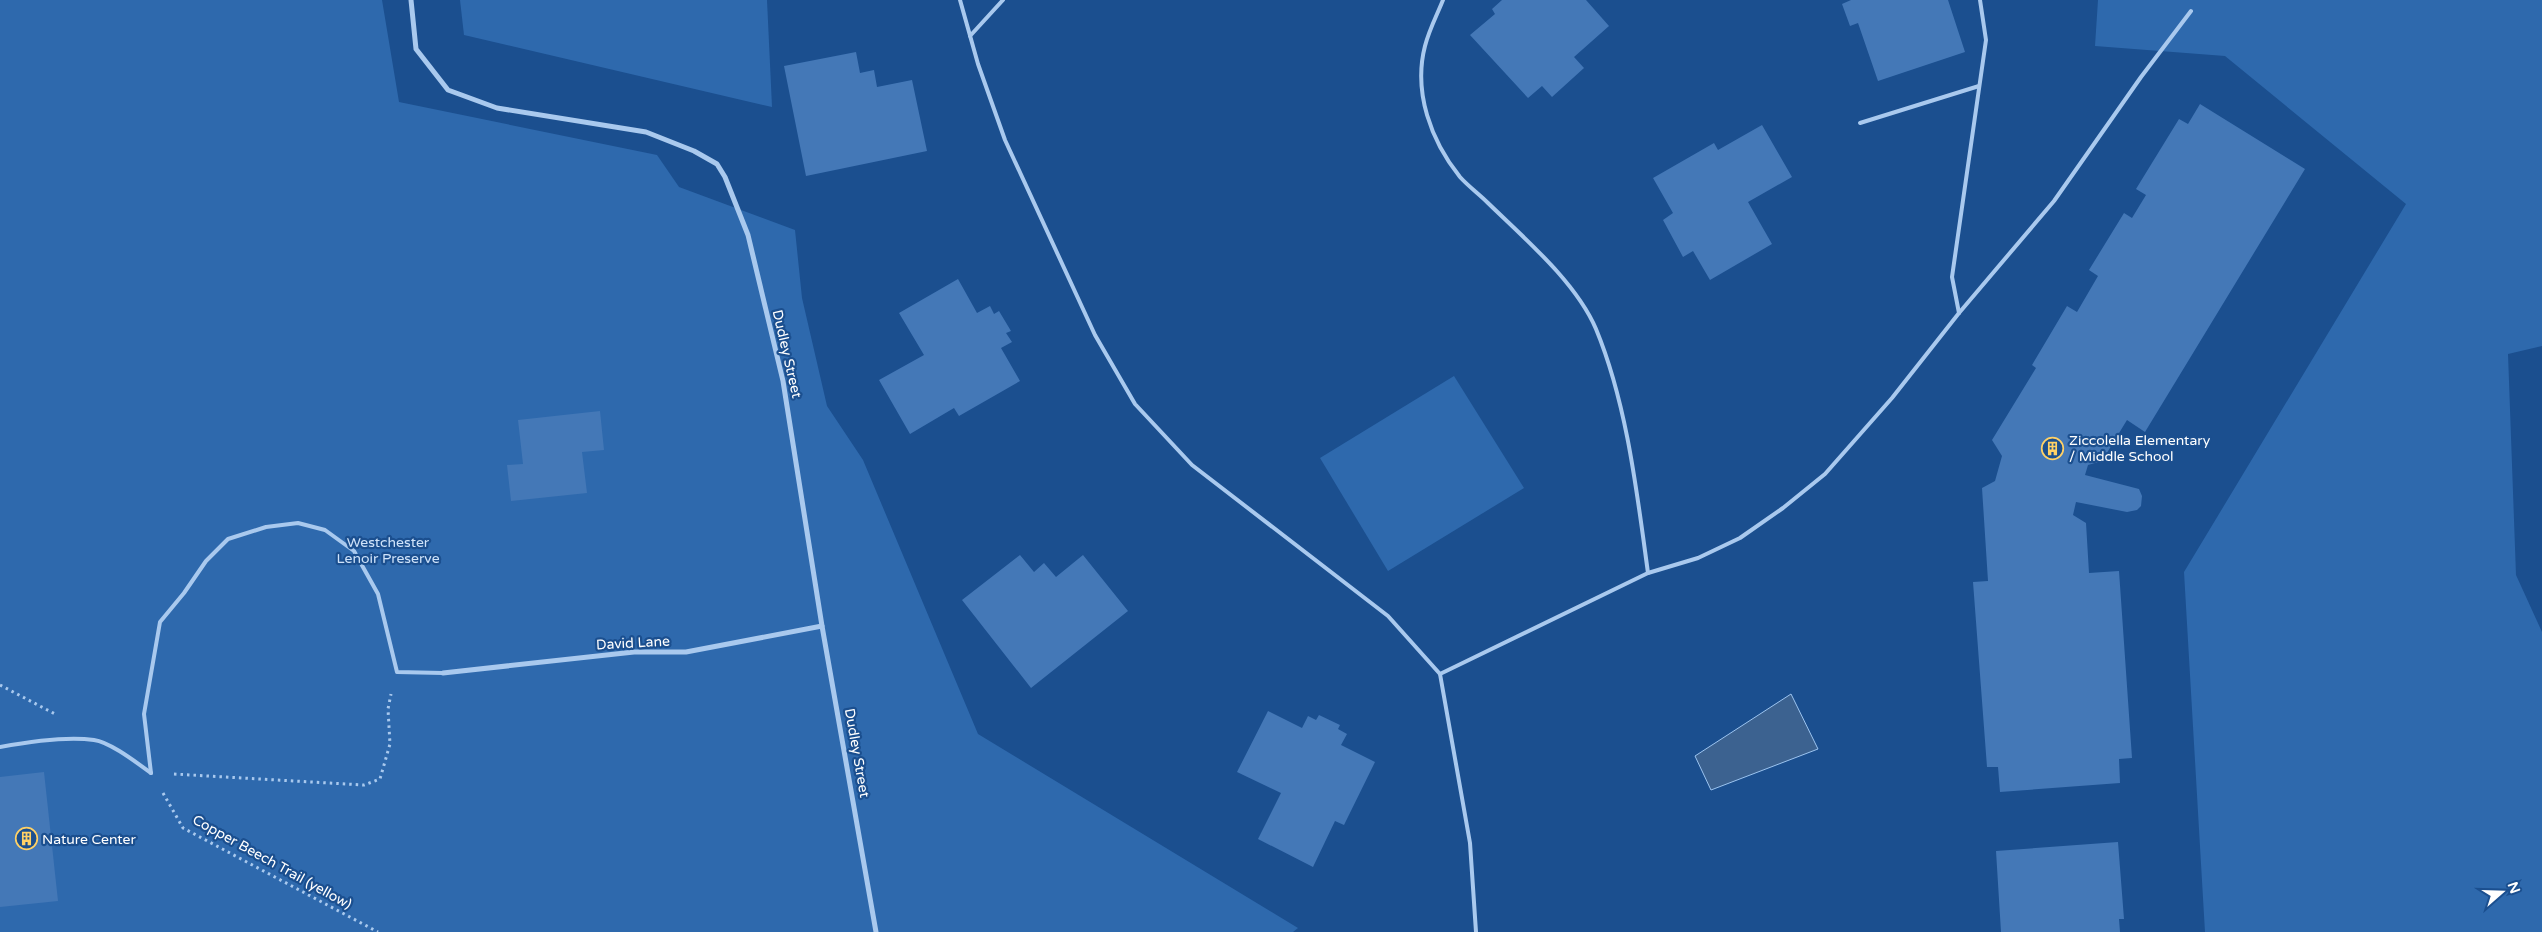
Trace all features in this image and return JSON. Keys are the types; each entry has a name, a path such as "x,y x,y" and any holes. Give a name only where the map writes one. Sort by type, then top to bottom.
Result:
{"street":[{"name":"Dudley Street","path":"411,0 416,49 448,90 497,108 646,132 694,151 717,164 729,185 748,235 783,381 822,626 876,932"},
{"name":"David Lane","path":"443,673 634,652 686,652 822,626"}],"lane":[{"path":"960,0 1005,140 1095,335 1136,404 1192,465 1388,616 1440,674 1470,843 1476,932"},
{"path":"970,36 1003,0"},
{"path":"1443,0 1425,46 1421,86 1428,118 1438,143 1460,177 1546,259 1572,291 1596,328 1618,401 1635,484 1648,573"},
{"path":"1959,313 1952,277 1986,40 1980,0"},
{"path":"1440,674 1648,573 1698,558 1740,538 1783,508 1825,474 1892,398 1959,313 2054,201 2141,77 2191,11"},
{"path":"1860,123 1979,86"},
{"path":"151,773 144,714 160,622 184,593 206,561 228,539 266,527 298,523 325,530 354,550 378,594 397,672 443,673"},
{"path":"0,747 29,741 95,740 130,758 151,773"}],"path":[{"path":"151,773 364,785 380,779 390,744 388,709 397,672"},
{"path":"0,685 64,719"},
{"name":"Copper Beech Trail (yellow)","path":"151,773 183,828 378,932"}],"green space":[{"name":"Westchester Lenoir Preserve","path":"0,0 382,0 399,102 657,155 679,187 795,230 802,298 827,406 863,460 978,734 1298,928 1293,932 0,932"},
{"path":"460,0 767,0 772,107 464,35"},
{"path":"2098,0 2542,0 2542,346 2508,354 2516,575 2542,632 2542,932 2205,932 2184,572 2406,204 2225,56 2095,46"},
{"path":"1454,376 1524,488 1388,571 1320,458"}],"shaded area":[{"path":"1791,694 1818,749 1711,790 1695,756"}],"building":[{"path":"1502,0 1586,0 1609,26 1574,57 1584,68 1552,97 1542,86 1528,98 1470,35 1495,14 1492,9"},
{"path":"1851,0 1948,0 1965,52 1878,81 1858,23 1850,26 1842,4"},
{"path":"856,52 860,73 874,70 877,87 912,80 927,151 806,176 784,66"},
{"name":"Ziccolella Elementary / Middle School","path":"2200,104 2305,169 2145,432 2127,420 2102,461 2088,465 2085,475 2139,489 2142,496 2141,506 2137,510 2127,512 2076,502 2073,515 2086,523 2089,573 2119,571 2132,758 2119,759 2120,783 2000,792 1998,767 1987,767 1973,582 1988,581 1982,488 1995,481 2002,456 1992,440 2036,368 2032,365 2067,306 2077,312 2098,276 2089,270 2124,213 2132,218 2146,195 2136,189 2179,119 2188,124"},
{"path":"1762,125 1792,177 1748,202 1772,244 1710,280 1693,251 1683,257 1663,220 1673,213 1653,178 1714,143 1718,150"},
{"path":"958,279 977,313 990,306 994,314 999,311 1011,331 1006,333 1012,342 1001,348 1020,381 959,416 954,408 910,434 879,380 924,355 899,313"},
{"path":"600,411 604,450 582,452 587,493 511,501 507,465 523,464 518,420"},
{"path":"1020,555 1034,572 1044,563 1056,577 1083,555 1128,611 1031,688 962,600"},
{"path":"1268,711 1302,728 1308,716 1316,720 1319,715 1340,725 1338,729 1347,734 1341,745 1375,762 1344,825 1335,821 1313,867 1258,839 1281,793 1237,772"},
{"name":"Nature Center","path":"44,772 58,901 0,907 0,777"},
{"path":"2118,842 2124,919 2119,919 2120,932 2001,932 1996,851"}],"place":[{"name":"Ziccolella Elementary / Middle School","path":"2053,448"},
{"name":"Nature Center","path":"26,839"}]}
